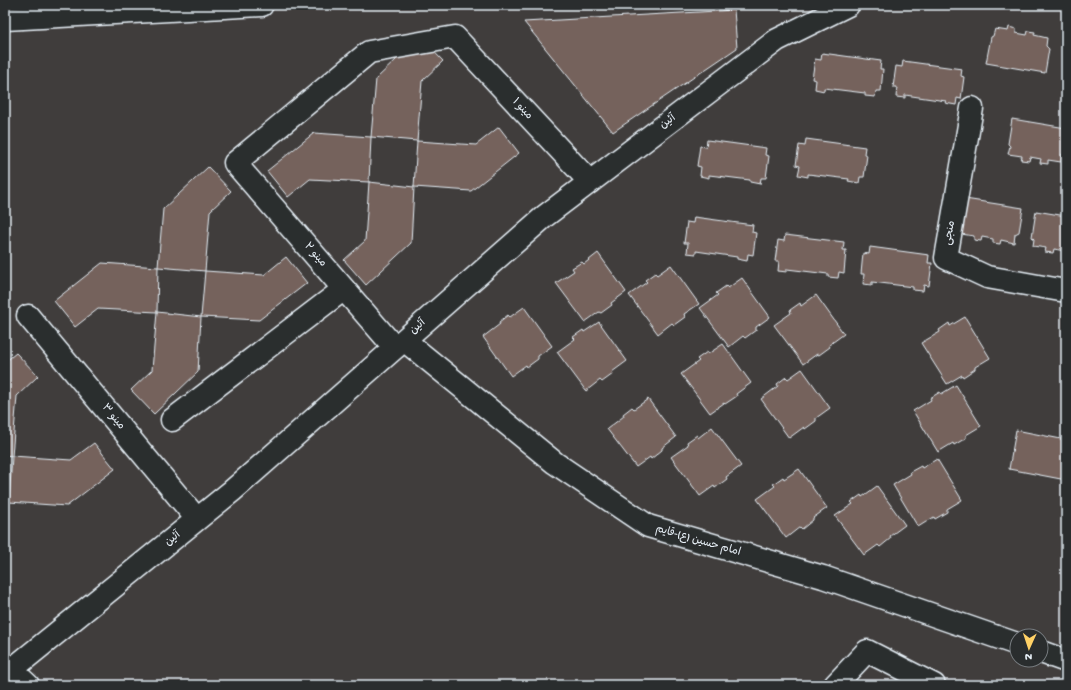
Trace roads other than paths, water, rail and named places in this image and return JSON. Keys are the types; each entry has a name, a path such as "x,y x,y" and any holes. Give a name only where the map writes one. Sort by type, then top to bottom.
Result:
{"street":[{"path":"5,19 262,5"},
{"name":"آئین","path":"8,673 232,491 544,216 777,40 848,5"},
{"name":"مینو ۱","path":"455,37 590,182"},
{"name":"مینو ۲","path":"399,344 344,289 235,163 369,52 455,37"},
{"name":"منجی","path":"972,108 946,258 987,277 1066,291"},
{"path":"172,420 344,289"},
{"name":"مینو ۳","path":"28,316 198,519"},
{"name":"امام حسین (ع)-قایم","path":"399,344 555,463 648,526 822,577 1009,641"},
{"path":"835,685 867,651 934,685"},
{"path":"1049,655 1066,661"},
{"path":"8,673 28,685"}]}
